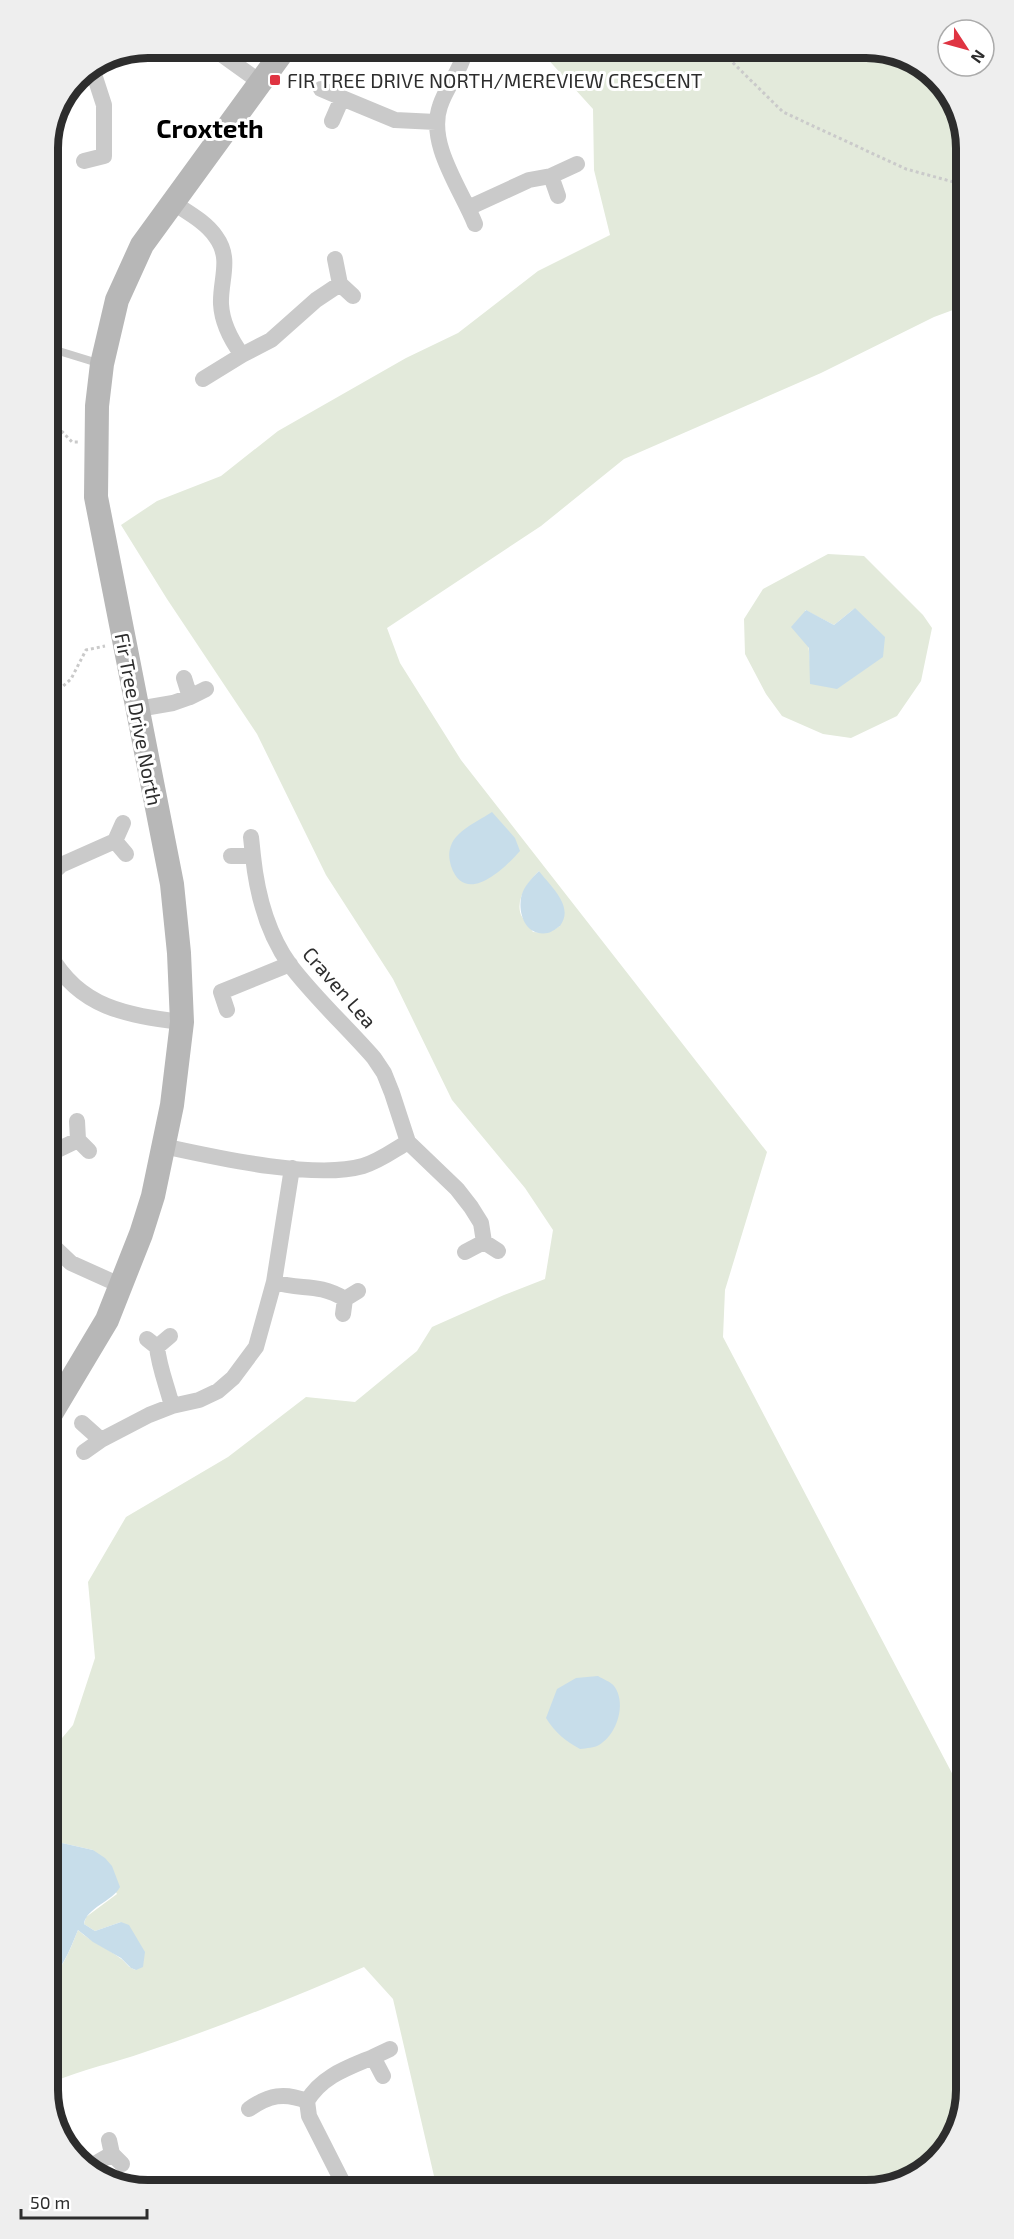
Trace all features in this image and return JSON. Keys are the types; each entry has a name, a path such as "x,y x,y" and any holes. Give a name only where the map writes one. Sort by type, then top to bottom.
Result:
{"street":[{"path":"228,59 260,82"},
{"name":"Fir Tree Drive North","path":"59,1400 107,1320 122,1286 153,1196 172,1105 182,1022 179,953 172,884 96,497 95,443 102,364 110,322 125,279 142,245 277,59"},
{"path":"463,59 459,71 445,93 436,122 441,149 475,224"},
{"path":"84,161 110,160 104,105 95,77"},
{"path":"321,89 395,120 436,122"},
{"path":"332,121 342,98"},
{"path":"468,208 529,180 551,176 577,164"},
{"path":"551,176 558,196"},
{"path":"172,202 206,226 222,246 226,268 221,304 223,315 227,330 242,355"},
{"path":"335,259 340,284 353,296"},
{"path":"203,379 271,340 316,300 340,284"},
{"path":"184,678 190,697"},
{"path":"138,709 173,704 206,689"},
{"path":"59,867 120,848 123,823"},
{"name":"Craven Lea","path":"251,837 255,875 267,922 290,964 374,1058 384,1073 408,1142 457,1189 481,1223 491,1246 465,1252"},
{"path":"231,856 253,856"},
{"path":"227,1011 221,992 290,964"},
{"path":"59,968 67,980 104,1006 132,1015 182,1022"},
{"path":"59,1151 84,1145 77,1121"},
{"path":"163,1146 292,1168 341,1170 364,1166 408,1142"},
{"path":"84,1452 101,1440 148,1415 172,1406 199,1400 218,1391 246,1362 256,1347 274,1282 292,1168"},
{"path":"59,1252 71,1263 122,1286"},
{"path":"274,1282 288,1287 316,1286 349,1301"},
{"path":"158,1341 159,1363 172,1406"},
{"path":"82,1424 101,1440"},
{"path":"341,2180 309,2116 307,2101 315,2088 325,2080 390,2049"},
{"path":"373,2057 382,2076"},
{"path":"248,2110 262,2100 278,2096 296,2097 307,2101"},
{"path":"96,2164 114,2153"}],"lane":[{"path":"59,351 102,364"}],"path":[{"path":"729,59 783,112 906,169 956,183"},
{"path":"59,428 72,441 95,443"},
{"path":"59,689 70,679 86,650 124,643"}],"green space":[{"path":"548,59 872,59 895,63 920,77 933,89 951,119 955,136 956,309 934,317 821,373 624,459 541,526 387,628 400,663 461,760 767,1152 725,1290 723,1337 956,1781 955,2103 946,2130 933,2150 920,2162 905,2171 878,2180 435,2180 393,1999 364,1967 201,2033 59,2080 59,1969 78,1930 136,1970 121,1922 95,1931 84,1924 86,1917 117,1894 93,1850 59,1842 59,1742 73,1725 95,1658 88,1582 126,1517 228,1457 306,1397 355,1402 417,1351 432,1327 545,1279 553,1230 525,1188 452,1100 393,979 326,875 257,734 167,599 121,525 157,501 221,476 278,431 406,358 458,333 538,271 610,235 594,170 593,109","holes":["539,871 560,926 547,933 533,932 521,915 520,909 521,897"]},
{"path":"828,554 864,556 923,615 932,628 921,681 897,716 851,738 823,734 782,716 766,694 745,654 744,619 763,589","holes":["855,608 810,662 805,610 834,625"]}],"water":[{"path":"855,608 885,637 883,657 837,689 810,684 809,648 791,627 806,610 834,625"},
{"path":"492,812 515,838 520,851 485,881 475,884 465,883 457,878 451,866 449,855 451,846 455,838 465,829"},
{"path":"539,871 559,897 565,911 560,926 548,933 534,932 526,924 521,912 520,905 524,890"},
{"path":"598,1676 613,1685 618,1693 620,1710 611,1734 605,1740 595,1747 580,1749 561,1736 546,1718 557,1689 576,1678"},
{"path":"59,1842 93,1850 105,1858 112,1866 120,1887 117,1892 89,1913 84,1924 95,1931 121,1922 129,1925 145,1952 143,1967 136,1970 78,1930 59,1969"}],"place":[{"name":"FIR TREE DRIVE NORTH/MEREVIEW CRESCENT","path":"275,80"}],"district":[{"name":"Croxteth","path":"210,127"}]}
